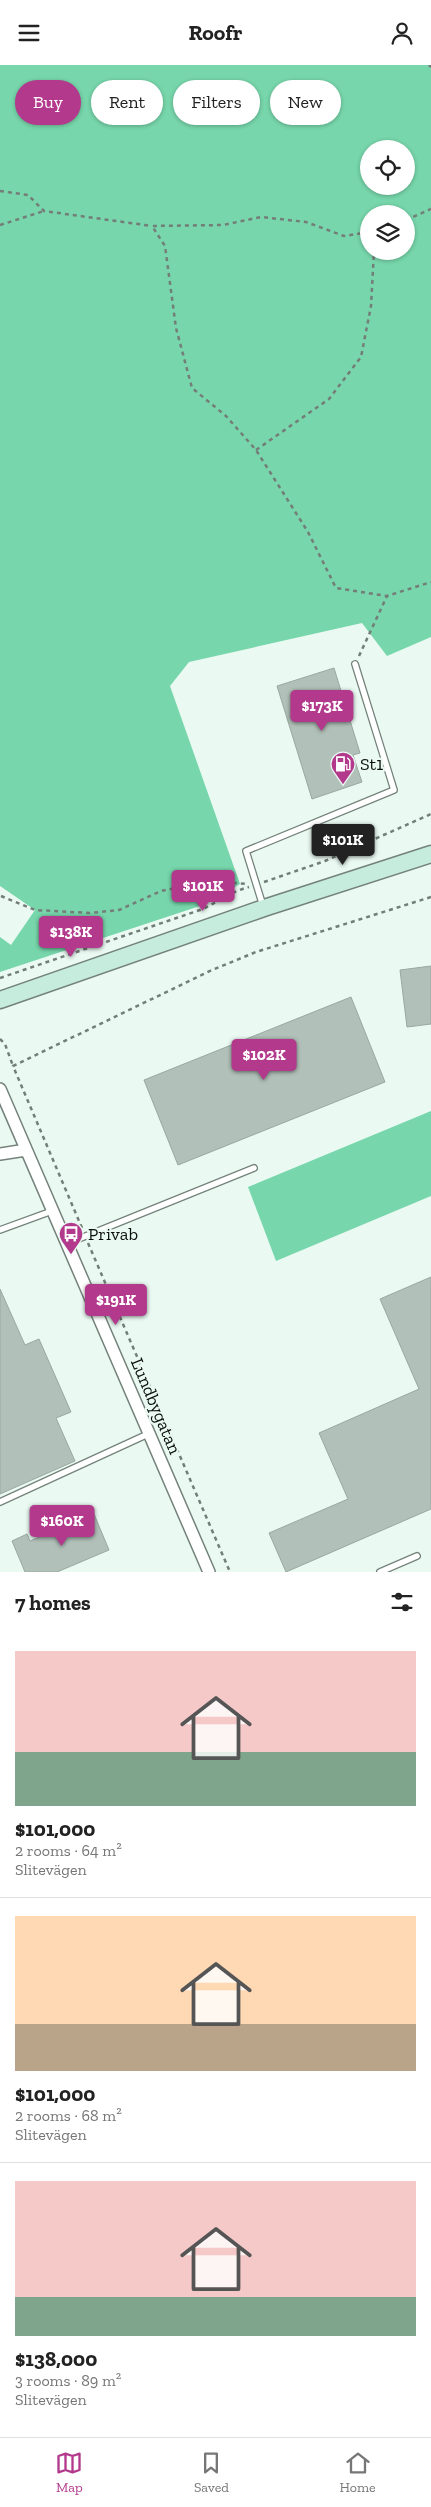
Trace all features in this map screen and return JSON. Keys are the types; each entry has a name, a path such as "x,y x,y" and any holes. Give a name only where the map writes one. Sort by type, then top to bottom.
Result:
{"main road":[{"path":"0,999 264,908 431,854"}],"street":[{"name":"Lundbygatan","path":"0,1089 209,1572"},
{"path":"0,1154 26,1150"}],"lane":[{"path":"264,908 255,885 246,851 394,790 355,664"},
{"path":"66,1244 254,1168"},
{"path":"0,1230 52,1211"},
{"path":"0,1502 148,1434"},
{"path":"380,1572 417,1556"}],"path":[{"path":"0,191 28,195 44,211"},
{"path":"415,216 431,209"},
{"path":"0,225 44,211 152,227 223,225 261,217 306,222 344,236 360,233"},
{"path":"152,227 165,246 176,328 192,388 226,416 256,450 308,531 336,588 387,596 431,582"},
{"path":"256,450 329,399 361,357 370,306 373,260"},
{"path":"355,664 387,596"},
{"path":"0,978 200,910 239,889 325,861 431,814"},
{"path":"0,902 0,896 35,910 90,913 119,910 161,891 212,881 255,885"},
{"path":"13,1066 212,970 256,952 431,897"},
{"path":"0,1039 5,1044 85,1236 230,1572"}],"green space":[{"path":"0,65 431,65 431,637 387,656 362,623 189,662 170,686 240,884 203,905 0,972 0,937 11,945 35,910 0,886"},
{"path":"431,1111 431,1196 276,1261 248,1187"}],"building":[{"path":"334,668 360,753 353,755 362,782 312,799 277,686"},
{"path":"431,966 431,1024 407,1027 400,970"},
{"path":"351,997 385,1082 178,1165 144,1080"},
{"path":"431,1277 431,1509 286,1572 269,1533 348,1499 319,1433 419,1389 380,1299"},
{"path":"0,1289 25,1345 39,1339 71,1412 56,1418 75,1461 0,1494"},
{"path":"94,1514 109,1550 57,1572 25,1572 12,1541 27,1534 30,1541"}],"place":[{"name":"St1","path":"343,785"},
{"name":"Privab","path":"71,1255"}]}
